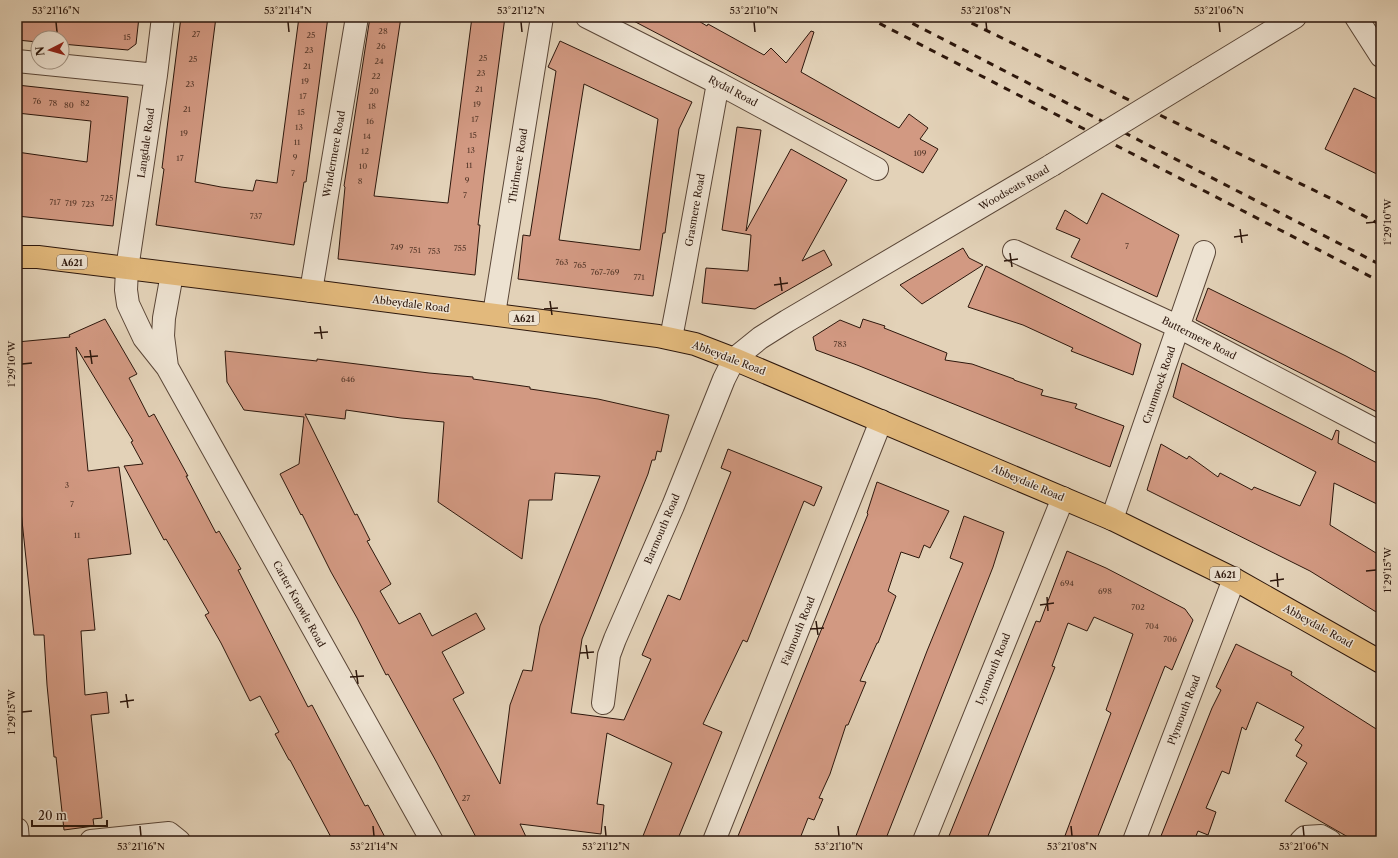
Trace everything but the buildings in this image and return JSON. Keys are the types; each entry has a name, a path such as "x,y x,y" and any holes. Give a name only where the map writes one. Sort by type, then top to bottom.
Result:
{"main road":[{"name":"Abbeydale Road","path":"17,256 38,257 494,314 671,338 695,344 734,359 1112,519 1234,579 1381,662"}],"street":[{"name":"Langdale Road","path":"128,269 163,17"},
{"name":"Windermere Road","path":"311,291 357,17"},
{"name":"Thirlmere Road","path":"494,314 542,17"},
{"name":"Rydal Road","path":"587,17 718,83 877,169"},
{"name":"Woodseats Road","path":"734,359 760,338 786,321 1052,165 1295,17"},
{"path":"1356,17 1381,56"},
{"path":"17,61 156,75"},
{"name":"Grasmere Road","path":"671,338 718,83"},
{"name":"Buttermere Road","path":"1014,251 1179,327 1381,433"},
{"name":"Crummock Road","path":"1112,519 1204,252"},
{"name":"Carter Knowle Road","path":"128,269 126,290 128,304 144,338 167,367 432,841"},
{"name":"Carter Knowle Road","path":"167,367 163,336 172,274"},
{"name":"Barmouth Road","path":"603,703 609,655 615,638 673,506 724,379 734,359"},
{"name":"Falmouth Road","path":"714,841 881,421"},
{"name":"Lynmouth Road","path":"924,841 1062,498"},
{"name":"Plymouth Road","path":"1134,841 1234,579"},
{"path":"17,829 18,841"},
{"path":"91,841 169,833 179,841"},
{"path":"1300,841 1305,838 1321,836 1330,841"}],"railway":[{"path":"867,17 1381,282"},
{"path":"900,17 1381,265"},
{"path":"959,17 1338,202 1381,225"}]}
